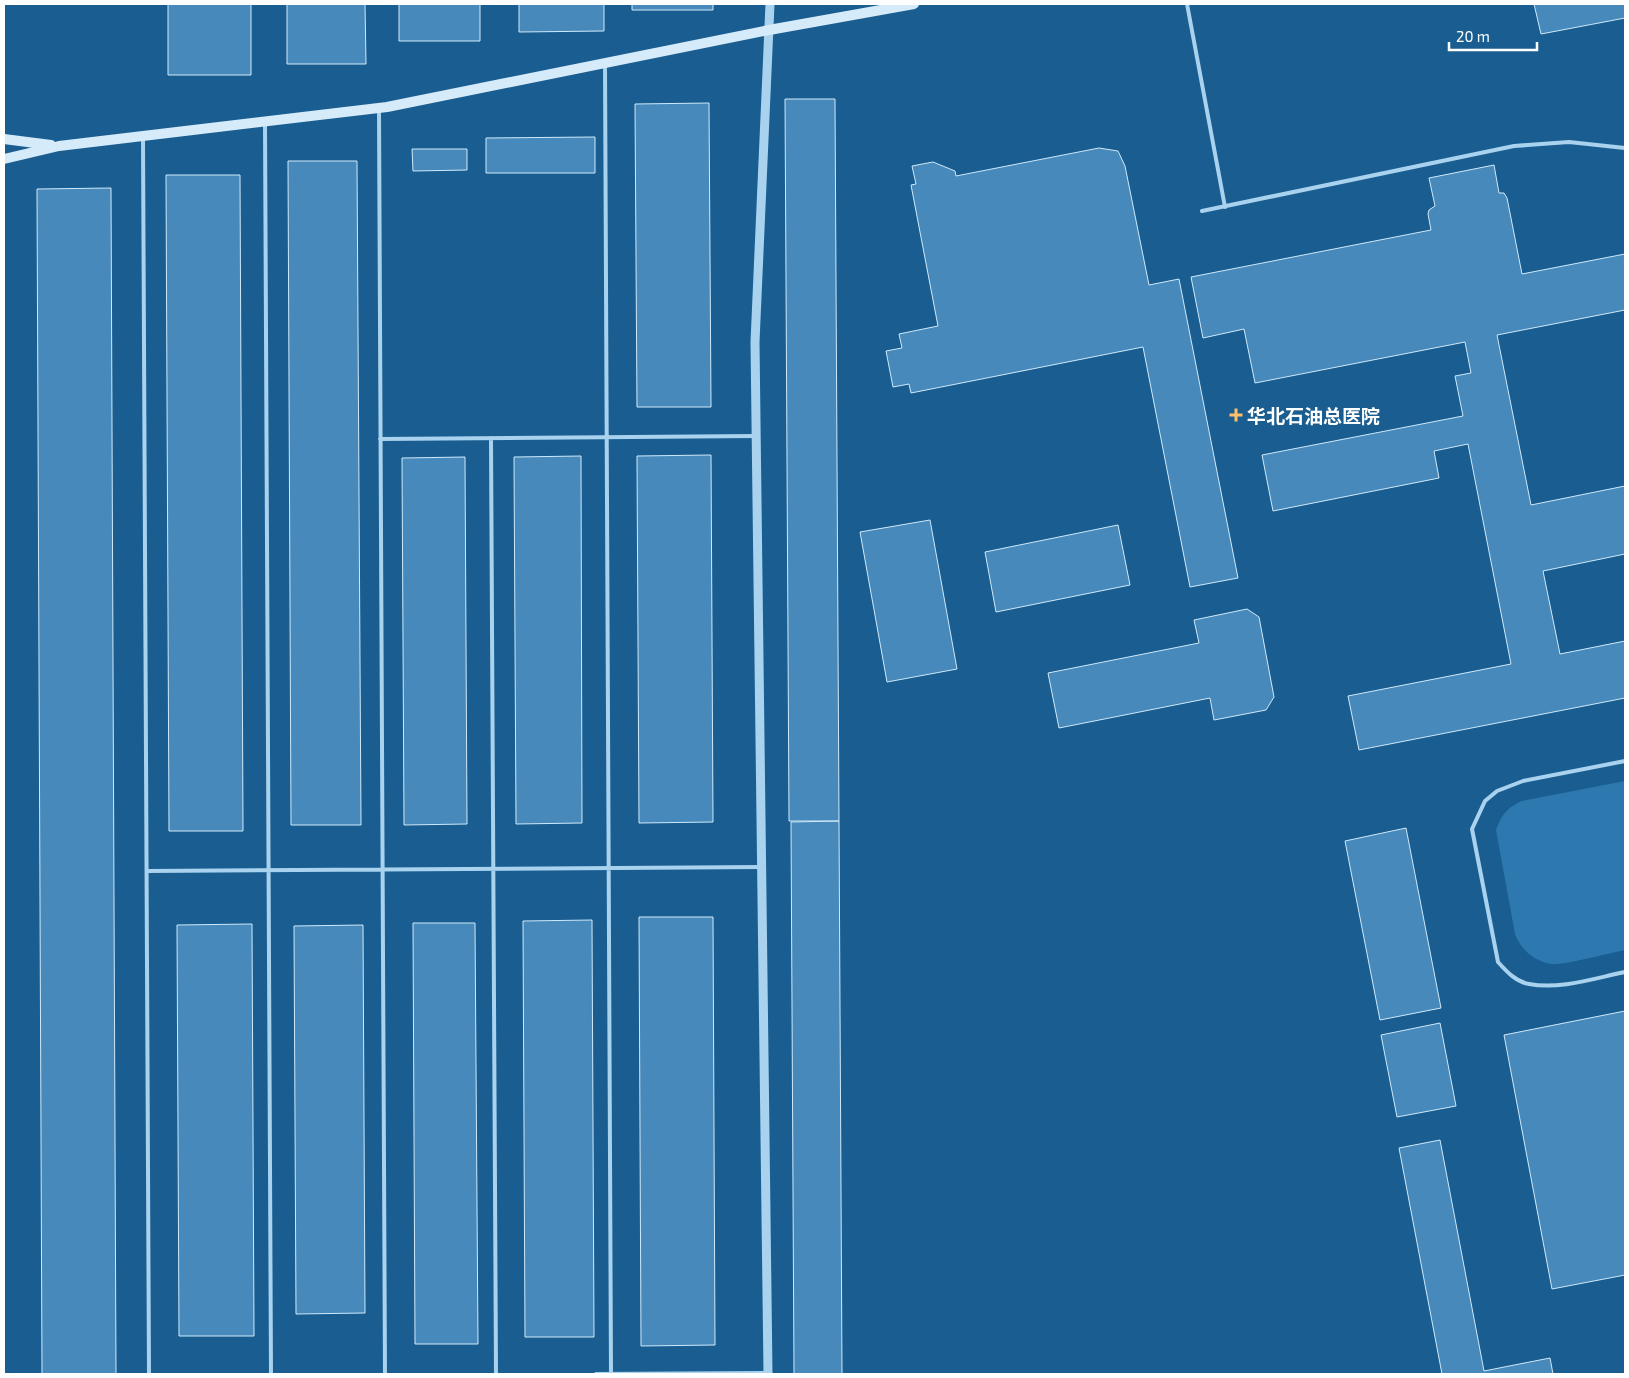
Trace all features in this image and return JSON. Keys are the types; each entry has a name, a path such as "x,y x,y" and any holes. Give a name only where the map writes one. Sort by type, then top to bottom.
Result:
{"main road":[{"path":"4,159 59,146 378,108 769,30 914,4"},
{"path":"4,139 59,146"}],"street":[{"path":"768,1374 755,342 770,4"}],"lane":[{"path":"1187,4 1224,207"},
{"path":"605,63 611,1374"},
{"path":"378,108 385,1374"},
{"path":"266,122 271,1374"},
{"path":"143,136 149,1374"},
{"path":"1202,211 1514,146 1568,142 1625,148"},
{"path":"380,439 756,436"},
{"path":"491,438 496,1374"},
{"path":"1625,762 1523,781 1497,791 1485,801 1472,829 1498,962 1508,974 1528,984 1560,984 1625,972"},
{"path":"147,871 762,867"},
{"path":"596,1374 768,1374"}],"shaded area":[{"path":"1625,781 1625,950 1558,964 1540,961 1525,950 1515,934 1496,830 1498,824 1512,806 1522,801"}],"building":[{"path":"168,4 251,4 251,75 168,75"},
{"path":"287,4 365,4 366,64 287,64"},
{"path":"399,4 480,4 480,41 399,41"},
{"path":"519,4 604,4 604,31 519,32"},
{"path":"632,4 713,4 713,10 632,10"},
{"path":"1534,4 1625,4 1625,18 1541,34"},
{"path":"785,99 835,99 839,821 789,821"},
{"path":"709,103 711,407 637,407 635,104"},
{"path":"595,137 595,173 486,173 486,138"},
{"path":"1099,148 1118,151 1125,166 1149,285 1179,279 1238,578 1190,587 1143,347 911,393 909,384 893,387 886,351 902,348 899,334 938,326 911,185 916,184 912,166 933,162 955,171 956,176"},
{"path":"412,149 467,149 467,170 413,171"},
{"path":"288,161 357,161 361,825 291,825"},
{"path":"1494,165 1499,193 1504,193 1507,198 1522,274 1625,254 1625,310 1497,335 1531,505 1625,486 1625,554 1543,571 1560,654 1625,641 1625,698 1359,750 1348,696 1511,664 1468,444 1434,451 1439,478 1273,511 1262,455 1463,416 1455,376 1471,373 1465,342 1255,383 1244,329 1203,338 1191,277 1431,230 1428,214 1429,210 1435,206 1429,178"},
{"path":"166,175 240,175 243,831 169,831"},
{"path":"111,188 116,1374 42,1374 37,189"},
{"path":"711,455 713,822 639,823 637,456"},
{"path":"581,456 582,823 516,824 514,457"},
{"path":"465,457 467,824 404,825 402,458"},
{"path":"930,520 957,669 887,682 860,532"},
{"path":"1118,525 1130,585 996,612 985,552"},
{"path":"1247,609 1259,617 1274,697 1266,710 1214,720 1210,698 1059,728 1048,673 1199,643 1194,620"},
{"path":"839,821 842,1374 794,1374 791,822"},
{"path":"1406,828 1441,1008 1380,1020 1345,841"},
{"path":"639,917 713,917 715,1345 641,1346"},
{"path":"592,920 594,1337 525,1337 523,921"},
{"path":"413,923 475,923 478,1344 415,1344"},
{"path":"252,924 254,1336 179,1336 177,925"},
{"path":"363,925 365,1313 296,1314 294,926"},
{"path":"1625,1011 1625,1275 1552,1289 1504,1035"},
{"path":"1440,1023 1456,1106 1397,1117 1381,1035"},
{"path":"1440,1140 1484,1371 1550,1358 1553,1374 1442,1374 1399,1148"}],"place":[{"name":"华北石油总医院","path":"1236,415"}]}
